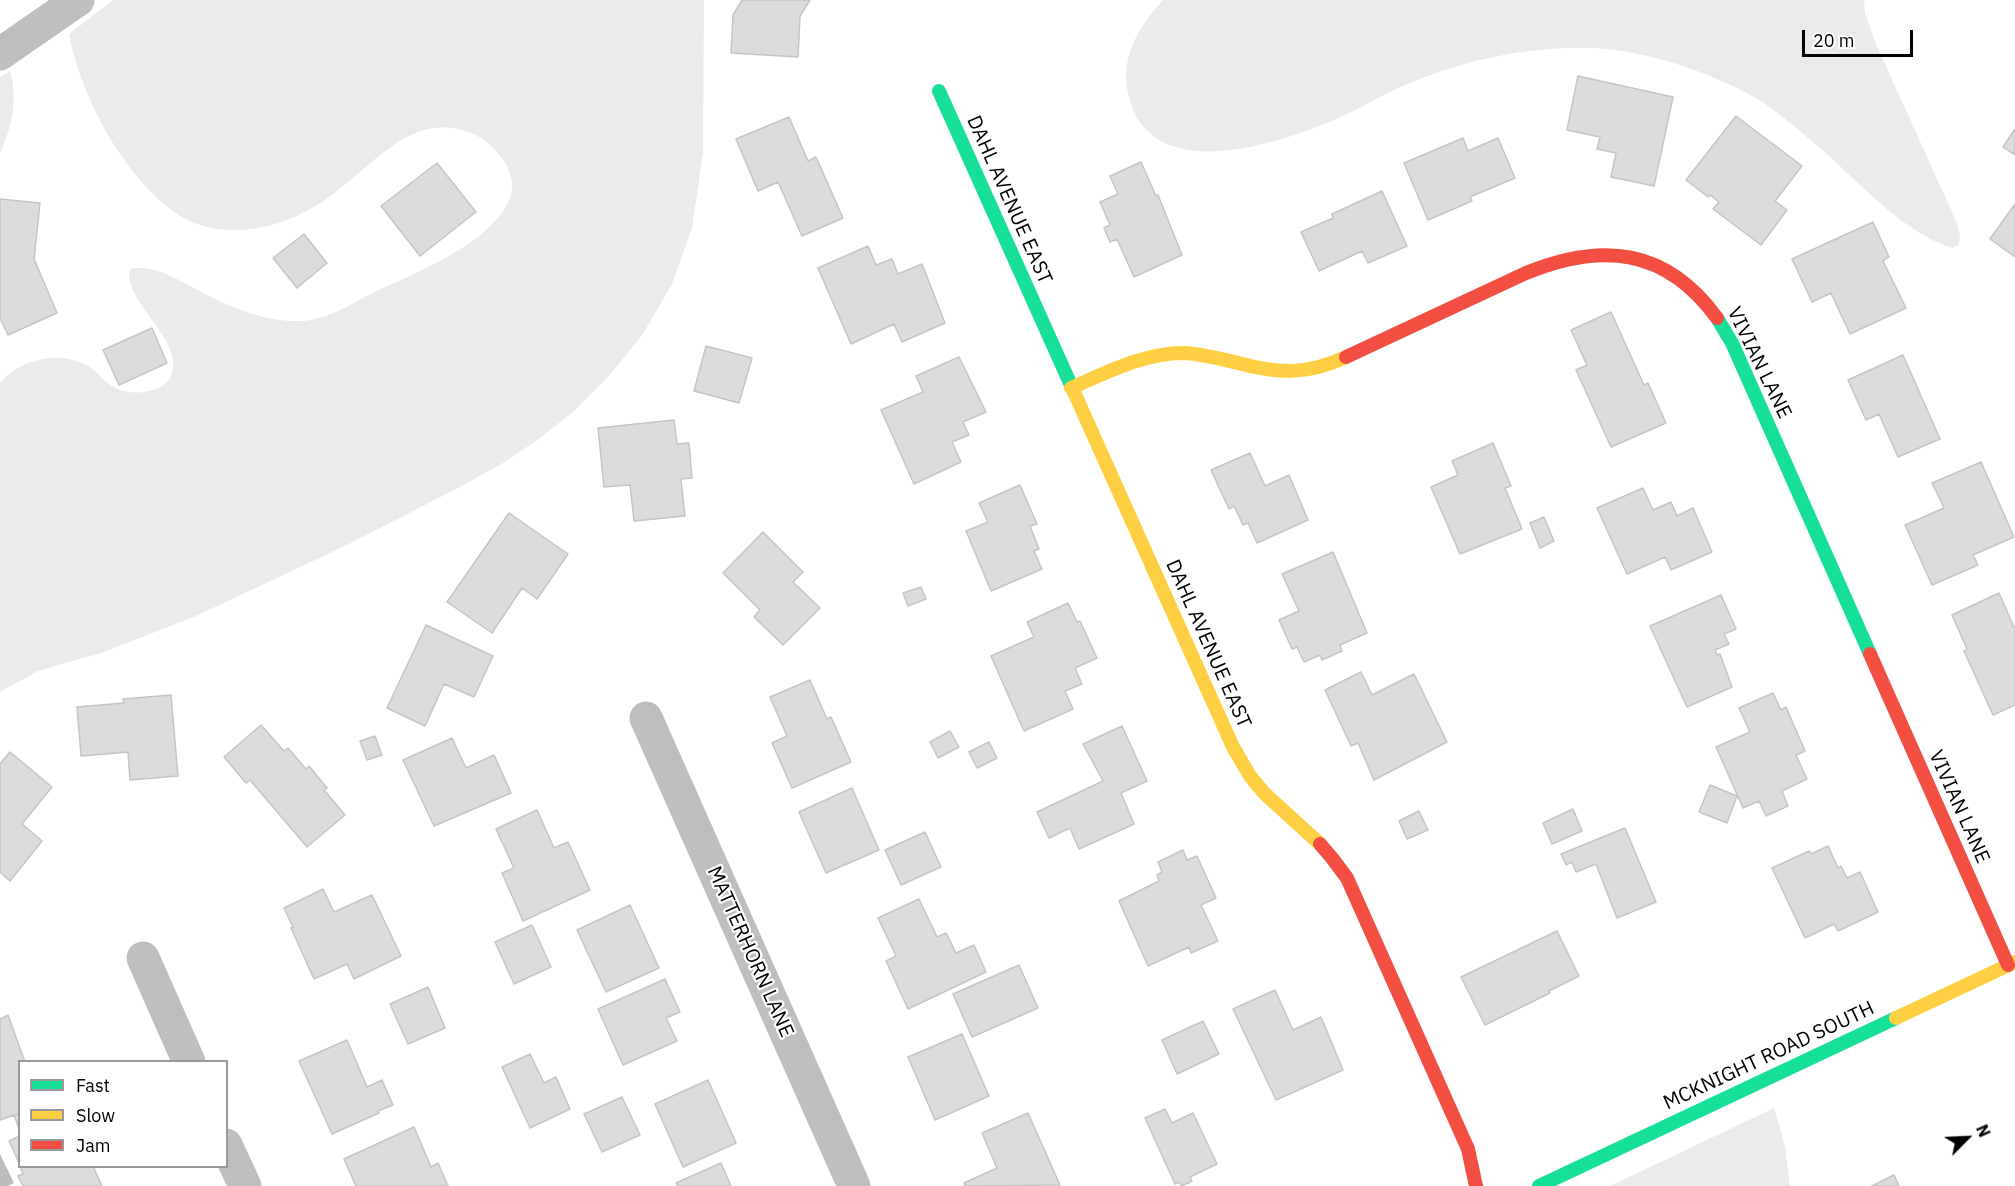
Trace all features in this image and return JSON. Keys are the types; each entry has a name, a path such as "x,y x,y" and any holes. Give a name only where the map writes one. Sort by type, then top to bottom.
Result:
{"street":[{"path":"0,54 78,0"},
{"name":"DAHL AVENUE EAST","path":"939,91 1237,755 1262,791 1278,808 1320,843 1335,859 1352,887 1468,1149 1476,1186"},
{"name":"VIVIAN LANE","path":"1071,388 1133,361 1168,354 1200,354 1275,371 1311,369 1359,351 1545,266 1579,256 1603,254 1627,257 1673,276 1694,290 1713,310 1732,343 2011,963"},
{"name":"MATTERHORN LANE","path":"646,718 854,1186"},
{"path":"144,958 188,1060"},
{"name":"MCKNIGHT ROAD SOUTH","path":"1539,1186 2011,963"},
{"path":"228,1148 245,1186"}],"shaded area":[{"path":"113,0 704,0 703,153 692,228 672,284 643,334 609,376 573,412 536,441 503,463 458,488 345,546 196,616 104,652 38,671 0,692 0,383 8,375 29,363 53,358 65,359 88,366 117,389 147,392 167,382 171,376 173,363 170,349 163,335 135,294 130,281 130,269 140,268 161,272 219,301 268,318 286,321 309,320 337,311 430,266 469,243 500,215 510,198 512,189 509,171 494,148 479,137 463,130 438,127 402,139 329,197 280,223 243,230 225,230 189,221 157,198 128,165 105,131 80,73 69,34"},
{"path":"1163,0 1864,0 1865,13 1876,44 1957,223 1960,235 1959,245 1952,248 1934,241 1899,218 1820,148 1754,97 1725,82 1680,65 1649,56 1613,50 1550,49 1487,58 1421,78 1343,116 1287,137 1254,146 1220,151 1189,150 1162,141 1141,123 1128,93 1126,80 1129,55 1139,31"},
{"path":"10,71 14,102 8,133 0,153 0,77"},
{"path":"1774,1108 1785,1146 1790,1186 1610,1186"},
{"path":"0,1154 14,1183 8,1186 0,1186"}],"building":[{"path":"742,0 810,0 800,16 798,57 731,53 733,15"},
{"path":"1578,76 1673,97 1654,186 1611,177 1616,153 1597,149 1600,137 1567,130"},
{"path":"1736,116 1802,166 1775,201 1787,210 1761,245 1713,209 1719,202 1710,195 1708,197 1686,180"},
{"path":"789,117 808,161 816,157 843,218 802,236 778,182 758,191 736,139"},
{"path":"2015,129 2015,155 2003,147"},
{"path":"1463,138 1468,151 1498,138 1515,178 1470,197 1472,201 1428,220 1404,163"},
{"path":"1141,162 1156,196 1158,195 1182,255 1134,277 1117,239 1110,242 1104,228 1110,225 1100,202 1118,194 1110,176"},
{"path":"437,163 476,212 420,256 381,206"},
{"path":"1382,191 1407,246 1368,263 1362,251 1319,271 1301,232 1333,218 1332,214"},
{"path":"0,199 40,203 34,259 57,313 8,335 0,318"},
{"path":"2015,204 2015,257 1990,239"},
{"path":"1873,222 1889,257 1883,261 1906,308 1850,334 1831,293 1812,302 1792,259"},
{"path":"304,234 327,263 297,288 273,258"},
{"path":"868,246 876,265 892,259 898,274 922,264 945,323 902,342 894,324 851,344 818,268"},
{"path":"1611,312 1644,385 1648,383 1666,423 1611,447 1576,370 1587,365 1571,330"},
{"path":"152,328 167,363 119,385 103,350"},
{"path":"706,346 752,358 739,403 694,391"},
{"path":"1903,355 1940,439 1898,457 1879,414 1866,420 1848,380"},
{"path":"959,357 986,412 963,422 969,435 952,442 961,462 914,484 881,410 923,392 916,376"},
{"path":"674,420 677,444 689,443 692,478 681,479 685,516 634,521 630,485 604,487 598,428"},
{"path":"1493,443 1511,486 1505,488 1522,529 1460,554 1431,487 1458,475 1452,461"},
{"path":"1250,453 1265,486 1289,475 1308,520 1257,543 1248,523 1243,525 1234,506 1229,509 1211,470"},
{"path":"1981,462 2014,537 1973,555 1978,565 1932,585 1905,525 1944,508 1932,483"},
{"path":"1020,485 1037,524 1030,526 1039,549 1034,551 1042,569 991,591 966,531 988,522 979,503"},
{"path":"1643,488 1653,510 1671,502 1677,516 1693,508 1712,552 1671,570 1665,557 1627,574 1597,508"},
{"path":"509,513 568,554 537,599 522,588 492,633 447,602"},
{"path":"1544,517 1554,541 1540,548 1530,523"},
{"path":"763,532 803,572 793,582 820,608 783,645 754,617 760,610 723,573"},
{"path":"1333,552 1367,633 1340,645 1342,651 1322,660 1320,655 1304,662 1297,647 1292,649 1279,620 1299,611 1282,574"},
{"path":"921,587 926,599 908,606 903,593"},
{"path":"1999,593 2015,629 2015,705 1993,715 1964,651 1967,649 1952,615"},
{"path":"1721,595 1736,629 1724,634 1729,644 1715,650 1717,655 1720,654 1732,687 1687,707 1650,626"},
{"path":"1068,603 1077,622 1080,621 1097,658 1075,668 1082,684 1065,691 1073,709 1024,731 991,656 1034,637 1027,622"},
{"path":"426,625 493,656 474,697 444,684 425,726 387,708"},
{"path":"1361,672 1372,695 1414,674 1447,742 1374,780 1358,743 1351,746 1325,690"},
{"path":"810,680 827,719 831,717 851,762 792,788 772,743 787,736 770,697"},
{"path":"1773,693 1781,710 1786,707 1805,751 1796,755 1807,779 1782,791 1788,806 1766,816 1759,801 1743,808 1716,747 1750,732 1739,708"},
{"path":"171,695 178,776 130,780 128,752 81,756 77,707 124,703 123,699"},
{"path":"261,725 284,751 288,748 306,769 309,766 327,788 324,790 345,815 307,847 250,780 246,783 224,757"},
{"path":"1122,726 1147,781 1121,793 1134,824 1079,849 1070,828 1049,838 1037,812 1103,781 1083,744"},
{"path":"950,731 959,747 938,758 930,742"},
{"path":"375,736 382,755 367,760 360,741"},
{"path":"452,738 466,768 494,755 511,793 434,826 403,760"},
{"path":"989,742 997,758 977,768 969,752"},
{"path":"10,752 52,787 22,824 42,841 10,881 0,872 0,764"},
{"path":"1710,785 1737,796 1727,823 1699,812"},
{"path":"852,788 879,850 826,873 799,812"},
{"path":"1573,809 1582,831 1552,844 1543,823"},
{"path":"537,810 554,848 568,842 590,890 523,921 502,873 514,868 496,829"},
{"path":"1419,811 1428,830 1407,839 1399,821"},
{"path":"1625,828 1656,902 1617,918 1596,864 1576,872 1572,862 1566,865 1561,854"},
{"path":"925,832 941,867 901,885 885,850"},
{"path":"1828,846 1838,868 1841,866 1847,878 1860,872 1878,912 1838,931 1834,924 1805,938 1772,868 1809,851 1811,854"},
{"path":"1183,850 1187,860 1197,856 1216,898 1201,905 1218,941 1191,953 1189,947 1148,966 1119,901 1159,881 1157,875 1162,872 1158,862"},
{"path":"323,889 334,912 372,895 401,956 354,979 347,964 314,979 284,908"},
{"path":"919,899 937,937 946,933 956,953 974,945 986,972 908,1009 886,961 896,956 878,918"},
{"path":"630,905 659,968 606,992 577,930"},
{"path":"532,925 551,967 514,984 495,942"},
{"path":"1557,931 1579,976 1485,1025 1461,977"},
{"path":"1019,965 1038,1008 972,1037 953,994"},
{"path":"665,979 680,1012 666,1018 677,1041 623,1065 598,1009"},
{"path":"428,987 445,1028 408,1044 390,1004"},
{"path":"1275,990 1293,1030 1321,1017 1343,1070 1276,1100 1233,1009"},
{"path":"8,1015 24,1060 18,1060 18,1114 0,1120 0,1019"},
{"path":"1203,1021 1219,1054 1177,1074 1162,1040"},
{"path":"962,1034 989,1096 935,1120 908,1057"},
{"path":"347,1040 367,1087 382,1080 393,1105 332,1134 299,1061"},
{"path":"530,1054 544,1083 556,1077 570,1109 530,1128 502,1067"},
{"path":"708,1080 736,1143 683,1167 655,1104"},
{"path":"622,1097 640,1135 602,1152 584,1114"},
{"path":"1165,1109 1172,1123 1193,1113 1217,1164 1190,1177 1192,1181 1182,1186 1179,1182 1175,1184 1145,1118"},
{"path":"1028,1113 1060,1185 965,1186 964,1183 997,1168 982,1133"},
{"path":"18,1114 18,1125 14,1115"},
{"path":"414,1127 431,1167 438,1163 448,1186 356,1186 344,1159"},
{"path":"18,1137 18,1161 9,1141"},
{"path":"721,1163 731,1186 678,1186 676,1183"},
{"path":"21,1168 94,1168 102,1186 23,1186 18,1176 23,1174"},
{"path":"1894,1175 1899,1186 1872,1186"}],"traffic: fast":[{"path":"939,91 1074,392"},
{"path":"1717,318 1732,343 1870,654"},
{"path":"1539,1186 1896,1018"}],"traffic: slow":[{"path":"1071,388 1126,364 1169,354 1198,354 1280,371 1306,370 1346,357"},
{"path":"1074,392 1233,747 1250,776 1264,793 1320,844"},
{"path":"1896,1018 2015,962"}],"traffic: jam":[{"path":"1346,357 1526,273 1581,257 1606,255 1631,258 1654,265 1676,277 1697,295 1717,318"},
{"path":"1870,654 2008,965"},
{"path":"1320,844 1347,878 1468,1149 1476,1186"}]}
